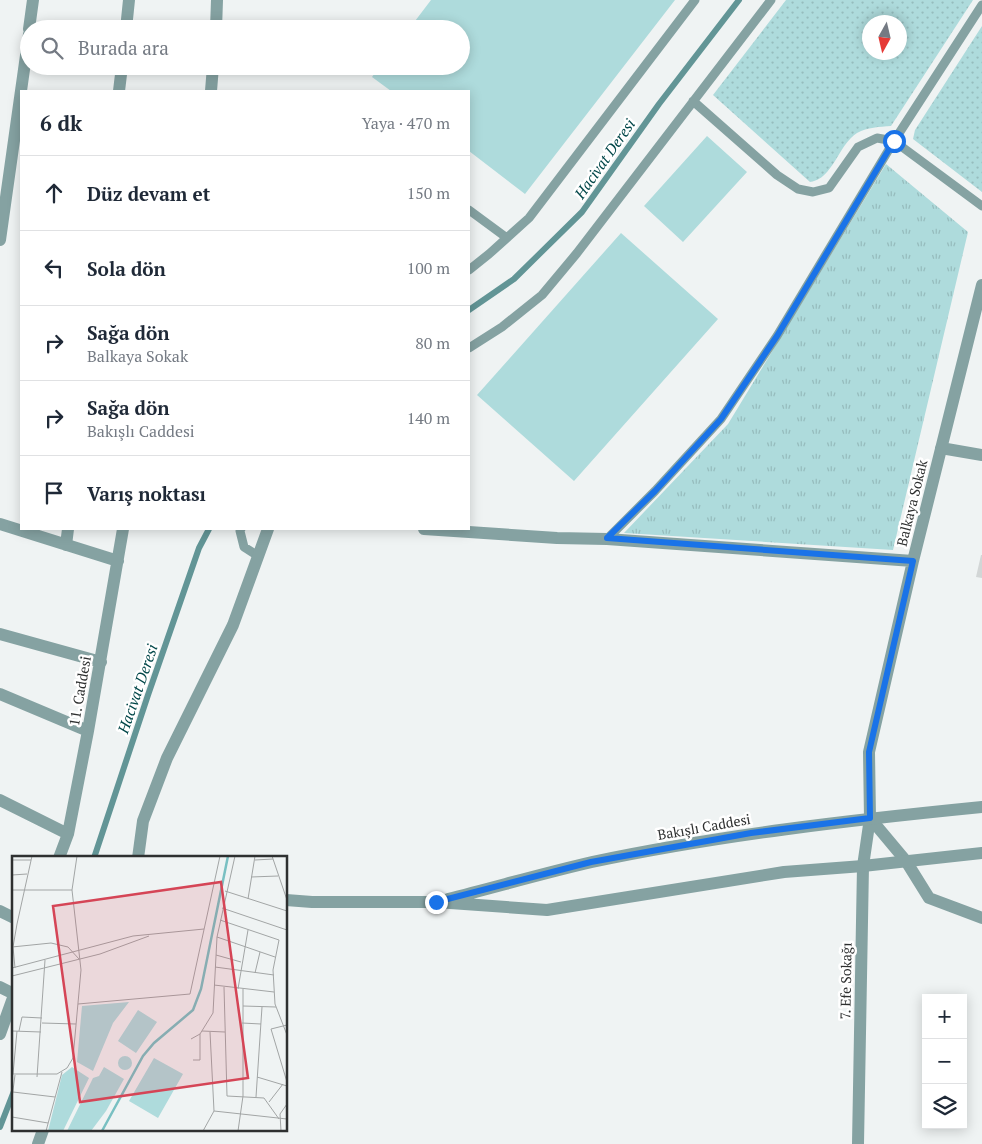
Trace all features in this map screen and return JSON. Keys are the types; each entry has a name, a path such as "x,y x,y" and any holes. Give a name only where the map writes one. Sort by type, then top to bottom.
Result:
{"street":[{"path":"31,20 34,0"},
{"path":"127,20 129,0"},
{"path":"217,20 218,0"},
{"path":"21,90 23,75"},
{"path":"119,90 121,75"},
{"path":"211,90 212,75"},
{"path":"0,240 20,98"},
{"name":"Balkaya Sokak","path":"870,818 869,752 913,561 982,284"},
{"path":"942,448 982,455"},
{"path":"0,524 118,561"},
{"path":"66,545 68,530"},
{"name":"11. Caddesi","path":"60,856 68,834 88,731 123,530"},
{"path":"138,856 143,821 167,758 233,625 268,530"},
{"path":"439,530 557,538 607,538 913,561"},
{"path":"0,634 101,662"},
{"path":"0,694 88,731"},
{"path":"0,800 68,834"},
{"name":"Bakışlı Caddesi","path":"436,902 591,862 751,833 870,818 982,807"},
{"path":"870,818 906,861 929,898 982,918"},
{"name":"7. Efe Sokağı","path":"858,1144 863,866 870,818"},
{"name":"Bakışlı Caddesi","path":"288,900 312,902 436,902 547,910 784,872 863,866 982,853"},
{"path":"0,911 12,917"},
{"path":"0,987 12,993"},
{"path":"0,1034 12,1000"},
{"path":"38,1144 42,1132"}],"lane":[{"path":"470,269 529,218 695,0"},
{"path":"470,347 502,327 542,295 577,253 771,0"},
{"path":"607,538 655,491 721,419 777,336 894,141 982,5"},
{"path":"693,101 777,175 798,189 813,192 829,188 858,148 877,138 894,141 982,206"},
{"path":"470,211 507,238"},
{"path":"241,530 244,547 258,556"}],"green space":[{"path":"431,0 675,0 525,194 470,152 470,90 390,90 372,77 373,75 470,75 470,20 416,20"},
{"path":"786,0 973,0 891,126 869,128 857,133 850,138 824,175 818,180 810,182 713,95"},
{"path":"982,26 982,192 913,139 915,130"},
{"path":"707,136 747,172 683,242 644,206"},
{"path":"886,164 968,232 893,550 624,533 728,424"},
{"path":"621,233 718,319 574,481 477,395"}],"building":[{"path":"982,555 982,578 976,577"}],"waterway":[{"name":"Hacivat Deresi","path":"470,309 514,279 582,212 659,104 739,0"},
{"name":"Hacivat Deresi","path":"95,856 199,548 208,530"},
{"name":"Hacivat Deresi","path":"0,1127 12,1096"}],"route":[{"path":"436,902 591,862 751,833 870,818 869,752 913,561 607,538 655,491 721,419 777,336 894,141"}]}
